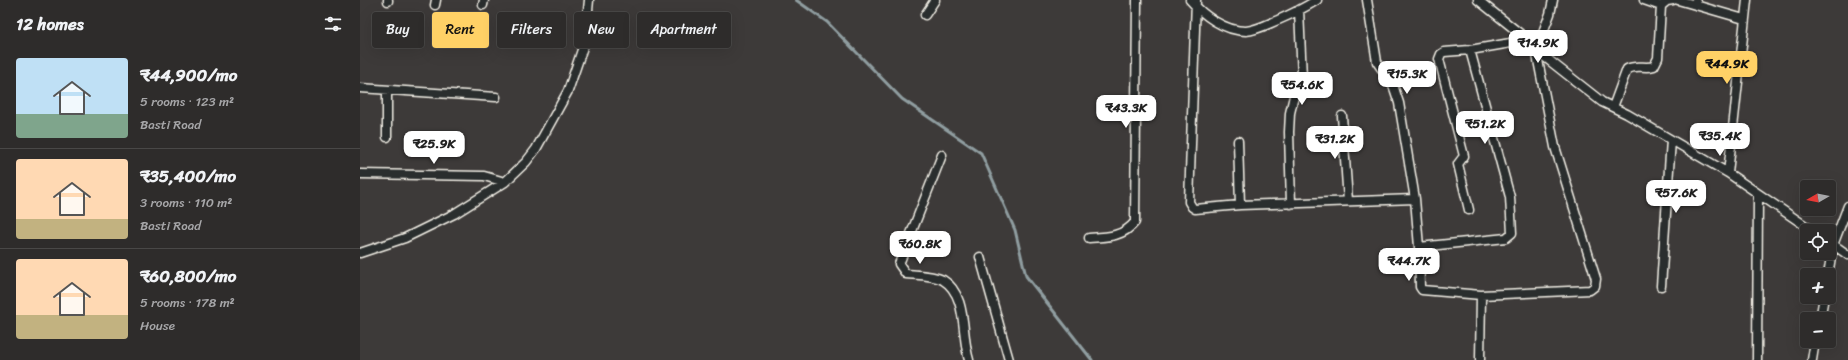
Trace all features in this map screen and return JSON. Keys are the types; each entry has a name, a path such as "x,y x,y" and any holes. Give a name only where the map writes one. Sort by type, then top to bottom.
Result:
{"street":[{"path":"360,253 414,235 454,214 505,182 526,162 536,149 568,91 585,41 589,0"},
{"path":"925,15 935,0"},
{"path":"1089,238 1111,237 1121,234 1129,230 1134,222 1138,0"},
{"path":"1190,0 1196,3 1221,25 1245,31 1257,29 1317,0"},
{"path":"1367,0 1378,62 1393,85 1399,103 1415,199 1419,247 1420,285 1422,290 1481,295 1590,290 1595,286 1596,279 1555,147 1536,50 1550,14 1553,0"},
{"path":"1478,0 1528,40 1536,50 1602,102 1728,173 1803,224"},
{"path":"1644,0 1661,6"},
{"path":"1613,107 1627,69 1637,65 1649,68 1654,66 1658,58 1661,6 1667,1 1673,0"},
{"path":"1678,0 1695,2 1744,19"},
{"path":"1728,173 1747,0"},
{"path":"1196,3 1189,202 1192,207 1195,209 1240,205 1415,199"},
{"path":"1291,204 1289,132 1290,113 1294,96 1302,78 1299,10"},
{"path":"1469,210 1458,164 1464,156 1439,59 1441,54 1444,52 1470,50 1528,40"},
{"path":"1419,247 1506,238 1512,233 1510,197 1470,50"},
{"path":"360,88 496,97"},
{"path":"387,90 387,137"},
{"path":"1342,116 1348,201"},
{"path":"1661,286 1671,140"},
{"path":"1238,141 1240,205"},
{"path":"942,155 899,264 906,274 942,280 951,288 958,299 965,350 969,360"},
{"path":"360,174 484,176 505,182"},
{"path":"1757,360 1758,194"},
{"path":"1836,233 1848,206"},
{"path":"1836,247 1848,255"},
{"path":"980,257 1010,360"},
{"path":"1480,360 1481,295"},
{"path":"1812,360 1814,348"}],"waterway":[{"path":"796,0 827,22 902,99 981,153 1015,230 1026,276 1092,360"}]}
